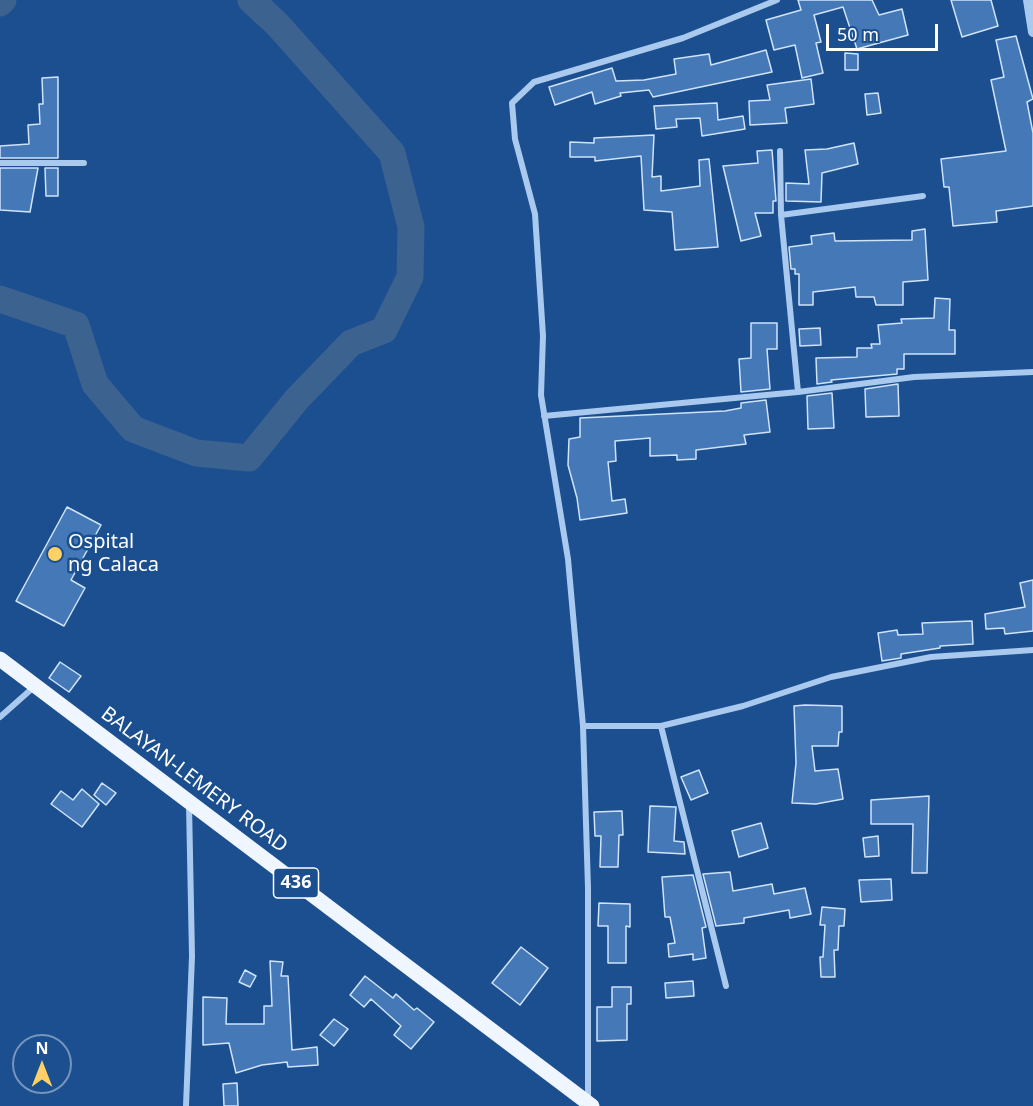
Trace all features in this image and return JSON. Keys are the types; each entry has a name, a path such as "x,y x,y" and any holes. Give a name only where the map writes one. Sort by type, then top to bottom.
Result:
{"main road":[{"name":"BALAYAN-LEMERY ROAD","path":"0,659 590,1104"}],"street":[{"path":"590,1104 589,932 583,726 568,559 541,395 543,336 535,214 515,139 512,103 534,82 683,38 777,0"},
{"path":"1028,0 1033,32"},
{"path":"780,151 781,215 798,392"},
{"path":"0,163 84,163"},
{"path":"781,215 922,196"},
{"path":"544,416 798,392 914,377 1033,372"},
{"path":"583,726 662,726 743,706 842,675 931,657 1033,650"},
{"path":"0,717 36,686"},
{"path":"662,726 726,986"},
{"path":"186,1106 192,956 189,803"}],"building":[{"path":"798,0 872,0 879,15 902,9 908,35 857,49 843,7 814,15 821,42 816,43 823,73 802,78 795,45 774,50 766,20 801,10"},
{"path":"951,0 991,0 998,26 962,37"},
{"path":"1016,36 1033,99 1027,102 1033,133 1033,206 996,211 997,222 953,226 949,187 944,187 941,159 1006,151 991,80 1004,77 996,40"},
{"path":"766,50 772,72 653,97 649,90 620,93 621,96 595,104 592,92 555,105 549,87 612,68 616,81 644,80 676,74 674,59 709,54 711,65"},
{"path":"845,53 858,54 858,70 845,70"},
{"path":"58,77 58,158 0,158 0,146 29,144 28,125 40,124 39,104 43,104 42,78"},
{"path":"811,79 814,104 785,108 787,123 750,125 749,101 770,100 767,85"},
{"path":"878,93 881,113 867,115 865,94"},
{"path":"717,103 718,120 743,116 745,129 702,136 700,118 676,119 677,127 656,129 654,106"},
{"path":"654,135 652,177 661,176 661,191 700,186 699,160 709,159 718,247 675,250 672,212 644,210 641,156 595,161 595,157 570,157 570,142 594,143 594,138"},
{"path":"854,143 858,164 822,173 821,202 786,201 786,183 809,184 805,150 827,149"},
{"path":"772,150 776,201 773,201 773,213 755,213 761,236 741,241 723,166 758,163 757,151"},
{"path":"0,168 38,168 30,212 0,210"},
{"path":"45,168 58,168 58,196 46,196"},
{"path":"925,229 928,280 903,282 903,305 876,305 874,297 856,297 855,287 813,292 813,305 799,305 799,274 795,274 795,269 791,269 789,247 812,244 811,236 834,233 835,241 912,240 912,231"},
{"path":"935,298 950,299 949,330 955,330 955,354 904,354 904,369 897,369 897,374 831,380 832,382 817,384 816,358 857,357 857,348 872,348 871,344 880,344 878,325 902,323 901,319 934,318"},
{"path":"751,323 777,323 777,349 767,349 770,389 741,392 739,359 751,358"},
{"path":"820,328 821,345 800,346 799,329"},
{"path":"898,384 899,416 866,417 865,389"},
{"path":"832,393 834,428 808,429 807,396"},
{"path":"766,400 770,432 744,435 746,444 696,450 696,459 677,460 677,455 650,456 650,438 615,441 616,461 608,462 612,501 625,499 627,513 580,520 568,465 569,439 580,437 580,418 725,411 741,408 741,403"},
{"name":"Ospital ng Calaca","path":"67,507 101,525 71,580 85,588 64,626 16,601"},
{"path":"1033,580 1033,631 1005,634 1004,628 986,629 985,614 1025,607 1020,583"},
{"path":"972,621 973,644 940,646 940,648 901,654 901,658 882,661 878,633 897,630 898,635 923,634 922,623"},
{"path":"60,662 81,676 69,692 49,678"},
{"path":"794,706 842,706 842,732 839,732 838,746 812,746 815,771 838,769 843,799 816,804 792,803 796,763"},
{"path":"699,770 708,793 691,800 681,777"},
{"path":"102,783 116,793 106,805 94,795"},
{"path":"82,789 99,804 82,827 51,804 61,791 73,800"},
{"path":"929,796 927,873 912,873 913,824 871,824 871,800"},
{"path":"650,806 676,807 674,841 684,842 685,854 648,852"},
{"path":"622,811 623,835 619,835 618,867 600,867 601,836 595,836 594,812"},
{"path":"761,823 768,848 739,857 732,831"},
{"path":"878,836 879,856 865,857 863,838"},
{"path":"730,872 733,891 772,884 774,894 805,888 811,914 790,918 789,910 744,918 744,923 716,926 703,874"},
{"path":"693,875 706,927 702,928 706,958 693,960 693,954 669,957 668,944 675,943 670,917 665,917 662,877"},
{"path":"891,879 892,900 861,902 859,880"},
{"path":"599,903 630,904 630,927 626,926 626,963 608,963 608,926 598,926"},
{"path":"822,907 845,909 844,926 839,926 838,950 834,950 835,977 821,977 820,957 823,957 825,925 820,925"},
{"path":"521,947 548,968 520,1005 492,983"},
{"path":"270,961 283,962 281,976 288,976 292,1050 317,1047 318,1065 288,1067 287,1062 262,1065 236,1073 229,1043 203,1045 203,997 227,998 226,1024 264,1024 264,1006 272,1006"},
{"path":"245,970 256,976 250,987 239,982"},
{"path":"365,976 393,998 396,994 414,1010 417,1008 434,1022 411,1049 394,1035 401,1026 371,999 364,1007 350,995"},
{"path":"693,981 694,996 666,998 665,983"},
{"path":"612,987 631,987 631,1004 627,1004 627,1040 597,1041 597,1007 612,1007"},
{"path":"334,1019 348,1029 334,1046 320,1035"},
{"path":"237,1083 238,1106 224,1106 223,1084"}],"waterway":[{"path":"0,3 3,0"},
{"path":"0,299 76,325 95,384 133,429 196,453 249,458 297,399 351,343 384,330 410,277 411,227 392,153 277,24 251,0"}],"place":[{"name":"Ospital ng Calaca","path":"55,554"}]}
